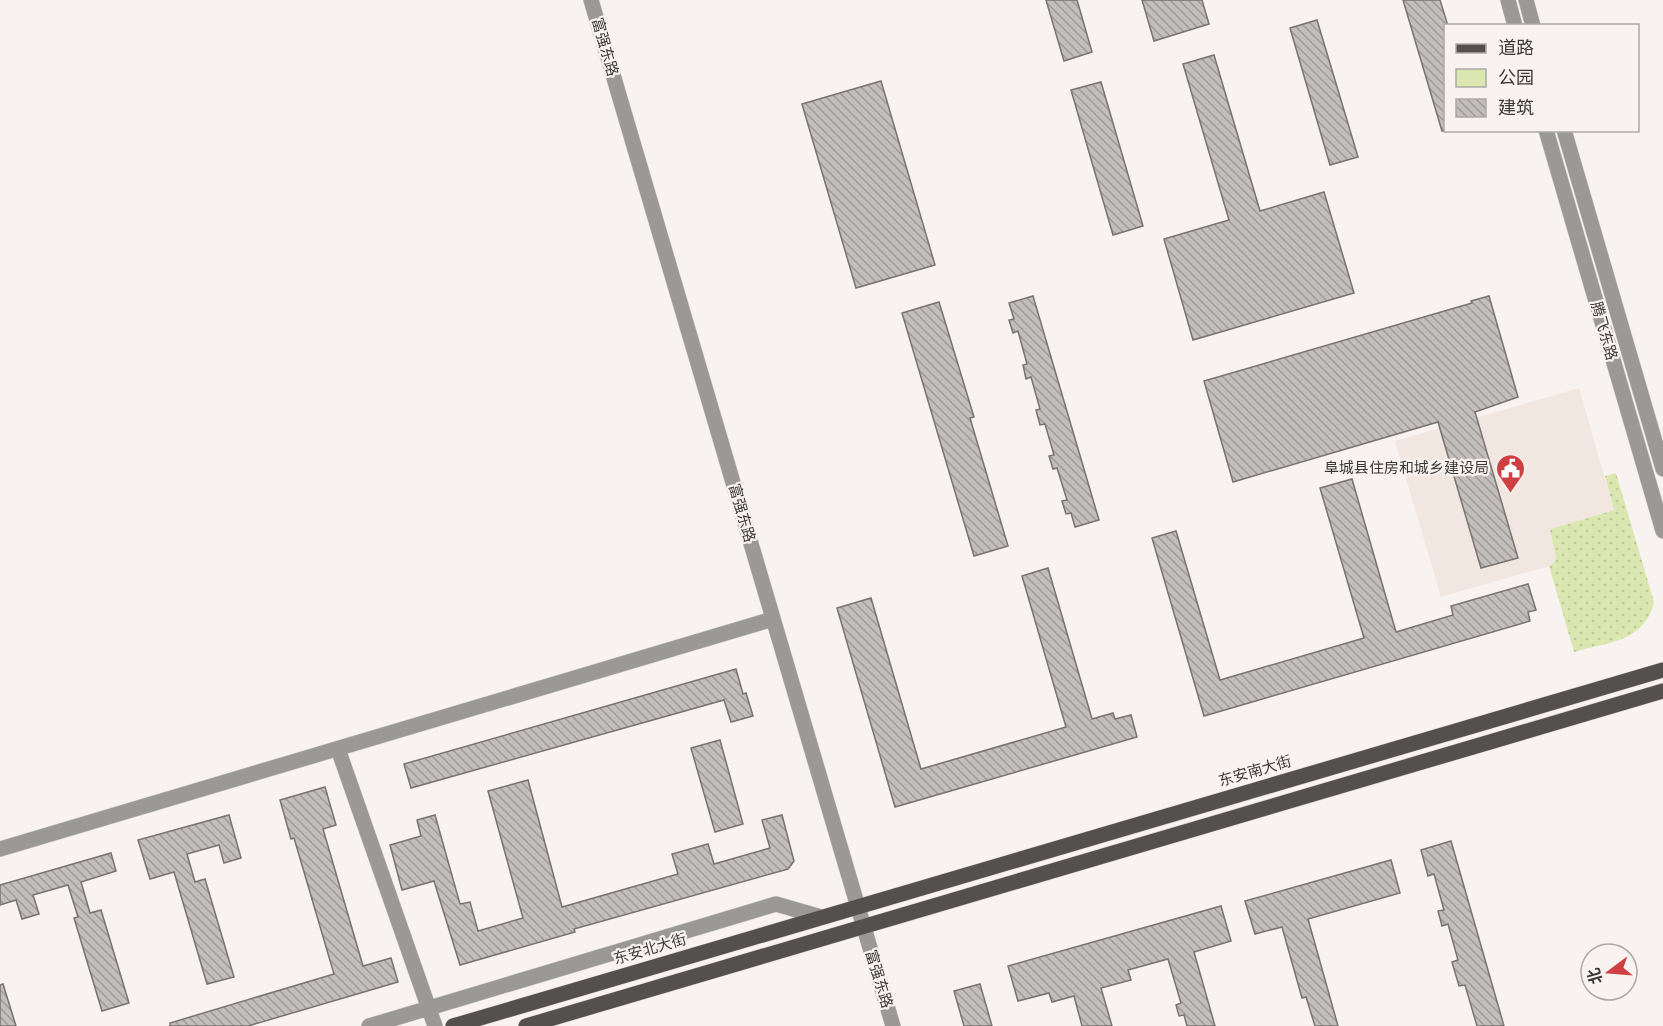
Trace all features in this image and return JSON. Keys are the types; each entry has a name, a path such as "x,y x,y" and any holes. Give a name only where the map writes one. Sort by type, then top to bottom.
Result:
{"main road":[{"name":"东安南大街","path":"858,907 1663,670"},
{"path":"526,1026 1663,691"},
{"name":"东安北大街","path":"453,1026 858,907"}],"street":[{"name":"富强东路","path":"591,0 893,1026"},
{"path":"1508,0 1514,24"},
{"path":"1526,0 1532,24"},
{"name":"腾飞东路","path":"1547,132 1663,531"},
{"name":"腾飞东路","path":"1565,132 1663,469"},
{"path":"0,849 773,619"},
{"path":"338,749 435,1026"},
{"path":"369,1026 776,904 821,917"}],"shaded area":[{"name":"阜城县住房和城乡建设局","path":"1579,388 1614,510 1554,528 1550,532 1556,558 1555,562 1549,566 1441,597 1395,441"}],"green space":[{"path":"1616,473 1654,602 1649,615 1634,633 1612,642 1574,652 1549,566 1555,562 1556,558 1550,531 1614,510 1605,476"}],"building":[{"path":"1046,0 1077,0 1092,52 1064,61"},
{"path":"1142,0 1202,0 1209,24 1154,41"},
{"path":"1403,0 1440,0 1447,24 1444,24 1444,130 1442,131"},
{"path":"1317,20 1358,157 1330,165 1290,28"},
{"path":"1214,55 1260,211 1324,192 1354,293 1193,340 1164,239 1229,220 1183,64"},
{"path":"881,81 935,265 856,288 802,104"},
{"path":"1101,82 1143,226 1113,235 1071,90"},
{"path":"1033,296 1099,520 1075,527 1071,513 1066,514 1062,501 1067,500 1057,468 1053,469 1049,456 1054,455 1045,424 1040,425 1036,410 1040,409 1031,377 1026,379 1023,365 1027,364 1018,331 1013,333 1009,320 1014,319 1009,303"},
{"path":"1489,296 1518,397 1475,412 1518,558 1481,568 1438,422 1233,482 1204,381 1472,303 1471,301"},
{"path":"939,302 974,417 970,418 1008,546 974,556 902,313"},
{"path":"1352,479 1396,632 1453,615 1451,606 1528,584 1536,610 1528,612 1530,621 1204,716 1152,538 1176,531 1220,680 1364,638 1320,488"},
{"path":"1048,568 1092,719 1113,713 1115,719 1131,715 1137,737 895,807 837,608 871,598 921,769 1066,727 1022,576"},
{"path":"736,669 743,694 746,693 753,716 731,722 724,700 411,788 404,764"},
{"path":"720,740 743,824 715,832 691,748"},
{"path":"528,780 562,907 678,874 672,854 708,844 714,864 770,848 762,820 782,815 794,861 788,869 574,929 575,932 460,965 434,881 402,890 390,845 421,836 417,820 435,815 460,904 470,902 478,931 523,918 488,791"},
{"path":"325,787 336,825 323,829 363,966 391,958 398,982 248,1026 170,1026 170,1023 334,974 294,838 291,839 280,800"},
{"path":"229,815 241,858 224,863 219,845 187,854 195,882 205,879 234,977 207,984 174,872 150,879 138,840"},
{"path":"1451,841 1504,1026 1477,1026 1465,985 1459,986 1452,962 1458,960 1448,924 1442,926 1438,911 1444,910 1434,874 1428,876 1421,850"},
{"path":"111,853 116,871 81,882 90,913 101,910 129,1003 102,1011 74,918 78,917 68,885 33,895 39,914 22,919 16,900 0,905 0,885"},
{"path":"1391,860 1400,893 1308,919 1338,1026 1315,1026 1306,997 1302,998 1282,927 1255,934 1245,901"},
{"path":"1221,906 1231,941 1194,952 1215,1026 1187,1026 1184,1015 1179,1016 1176,1005 1181,1003 1168,959 1128,970 1131,980 1101,988 1112,1026 1082,1026 1074,996 1052,1002 1049,993 1018,1001 1008,966"},
{"path":"3,984 16,1026 0,1026 0,985"},
{"path":"980,984 992,1026 964,1026 954,991"}],"place":[{"name":"阜城县住房和城乡建设局","path":"1510,494"}]}
